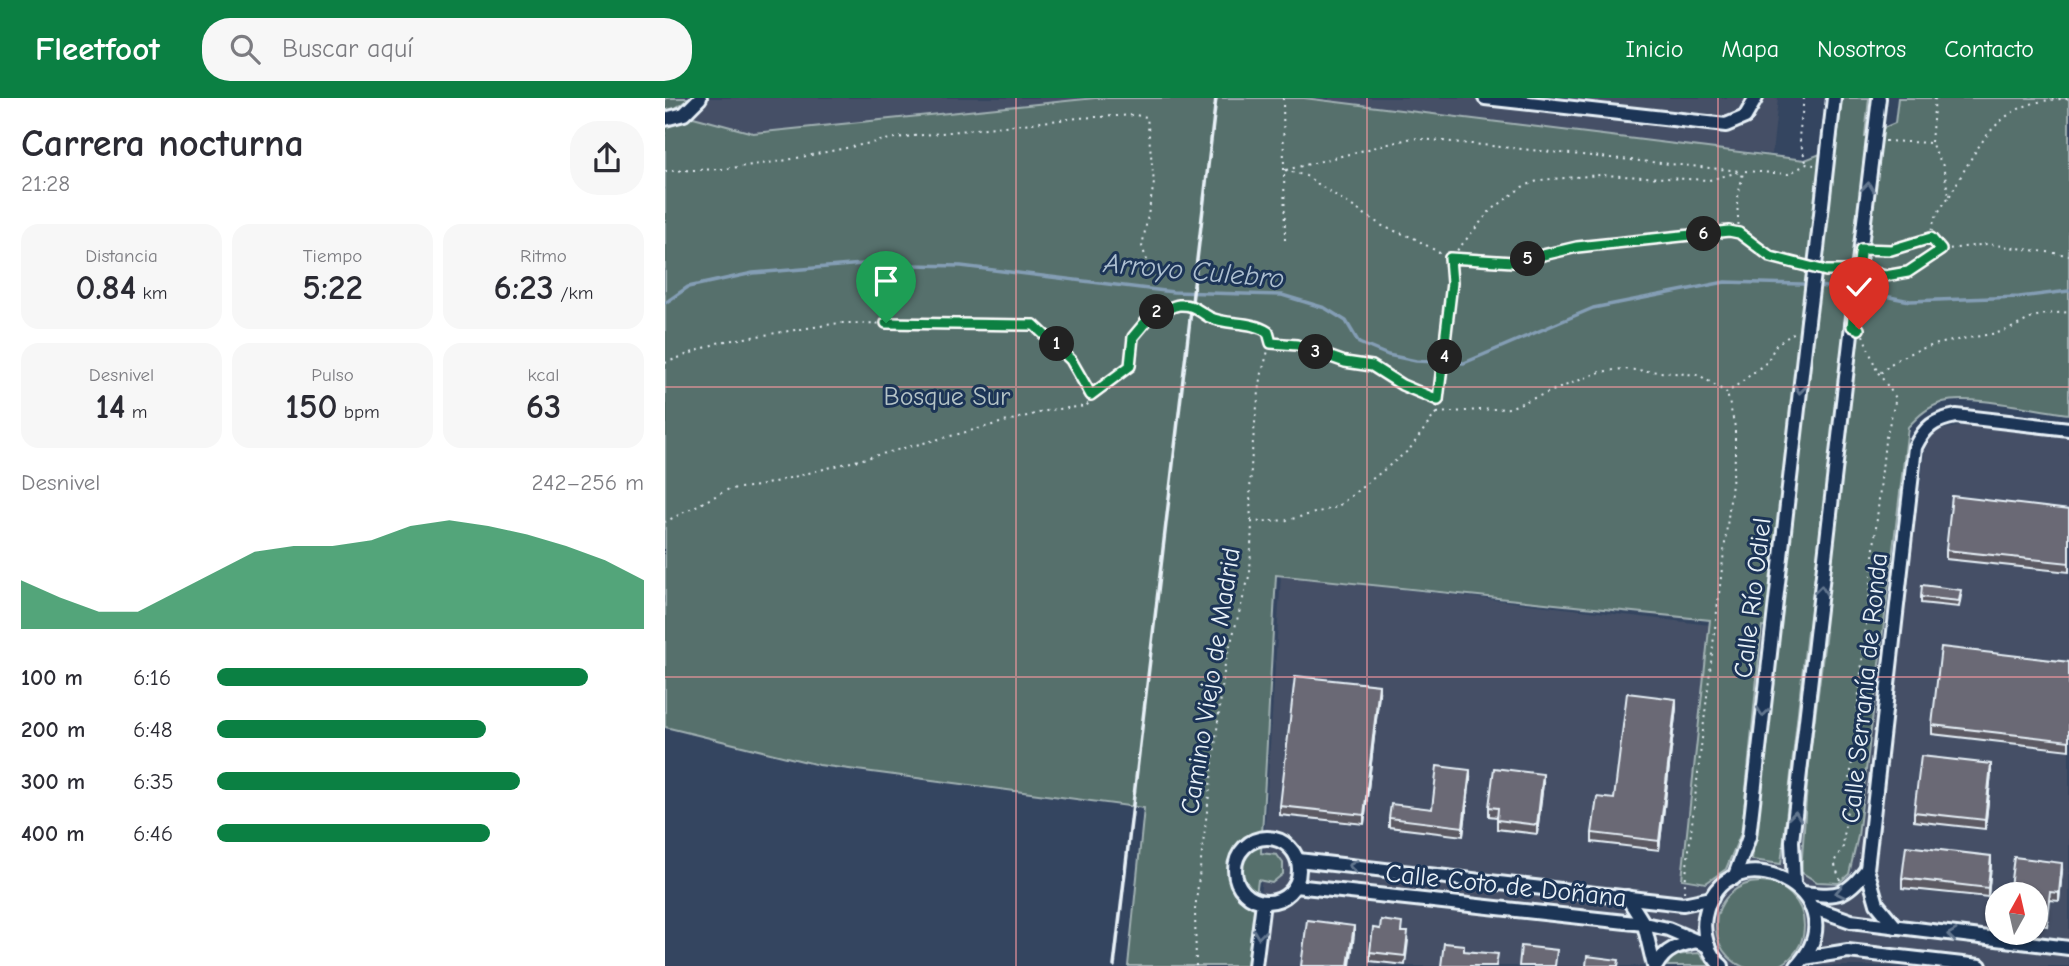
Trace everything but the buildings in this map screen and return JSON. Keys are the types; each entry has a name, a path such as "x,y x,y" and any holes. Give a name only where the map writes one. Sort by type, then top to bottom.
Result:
{"street":[{"path":"665,119 684,114 700,98"},
{"path":"1485,98 1726,125 1745,117 1756,98"},
{"path":"1826,168 1834,98"},
{"path":"1801,962 1814,934 1811,907 1798,888 1792,841 1879,98"},
{"name":"Calle Río Odiel","path":"1734,878 1749,838 1826,168"},
{"name":"Calle Serranía de Ronda","path":"1896,927 1877,904 1867,869 1915,447 1924,430 1938,419 1956,416 2069,429"},
{"path":"1263,838 1273,838 1289,846 1298,860 1295,886 1283,898 1263,902 1248,896 1237,882 1235,863 1244,847 1263,838"},
{"name":"Calle Coto de Doñana","path":"1298,860 1683,904 1713,898"},
{"path":"1722,966 1702,943 1705,921 1713,898 1734,878 1765,872 1798,888 1834,895 1851,890 1867,869"},
{"name":"Calle Coto de Doñana","path":"1295,886 1644,925 1668,929 1702,943"},
{"path":"1627,897 1644,925 1655,966"},
{"path":"1255,966 1263,902"},
{"path":"1811,907 1851,921 2069,948"},
{"path":"1655,966 1662,954 1679,945 1702,943"},
{"path":"1801,962 1847,951 1980,966"},
{"path":"1882,966 1897,956"}],"path":[{"path":"1283,98 1285,241"},
{"path":"1804,98 1799,137 1807,164"},
{"path":"1935,98 1931,143 1943,166 1949,197"},
{"path":"1941,250 1931,238 1932,223 1988,129 2003,116 2026,105 2069,99"},
{"path":"665,171 724,169 770,163 895,138 1078,118 1147,117 1154,183 1142,247 1151,271"},
{"path":"1285,170 1412,138 1743,171 1788,174 1807,164 1826,168"},
{"path":"1874,140 1931,143"},
{"path":"1285,170 1306,176 1384,228 1414,238 1450,258 1513,262 1577,247 1729,231 1739,233 1771,257 1813,268"},
{"path":"1739,233 1737,202 1743,171"},
{"path":"1450,258 1489,212 1522,187 1540,180 1600,175 1709,180 1743,171"},
{"path":"1861,252 1891,250 1931,238"},
{"path":"1868,271 1885,276 1908,272 1941,250 1987,244 2069,255"},
{"name":"Camino Viejo de Madrid","path":"1196,966 1195,911 1225,664 1250,572 1252,522 1288,520 1336,507 1409,450 1436,413 1452,283 1450,258"},
{"path":"1826,271 1856,271"},
{"path":"665,522 729,489 759,486 1050,410 1086,406 1091,395 1130,366 1133,337 1149,316 1176,304 1198,307 1209,317 1257,325 1268,332 1271,343 1261,376 1258,404 1250,500 1252,522"},
{"path":"1877,371 1882,372 1893,360 1921,351 1979,335 2000,333 2040,315 2069,312"},
{"path":"665,363 720,342 839,323 1034,325 1071,360 1091,395"},
{"path":"1727,393 1767,362 1776,345 1786,335 1808,326"},
{"path":"1843,888 1834,862 1843,847 1885,441 1896,408 1895,393 1877,371 1864,336 1852,326"},
{"path":"1271,343 1297,345 1345,362 1372,366 1402,385 1438,400"},
{"path":"1436,413 1509,408 1600,372 1622,369 1699,375 1727,393 1735,427 1735,458 1683,904"}],"shaded area":[{"path":"665,98 1095,98 753,133 665,110"},
{"path":"1329,98 1778,98 1772,154 1328,109"},
{"path":"1966,425 2069,436 2069,966 1250,966 1260,902 1281,575 1899,647 1925,449 1932,436 1940,430"}],"green space":[{"name":"Bosque Sur","path":"665,98 690,98 671,111 753,133 1095,98 1304,98 1805,160 1836,148 1842,98 1869,98 1865,136 1895,123 1898,98 2069,98 2069,414 1986,401 1954,400 1928,409 1908,427 1858,836 1849,874 1839,883 1817,882 1801,872 1808,771 1826,632 1807,631 1781,864 1752,860 1780,628 1762,626 1742,831 1726,869 1706,883 1682,879 1710,620 1276,575 1261,853 1277,855 1283,863 1283,874 1272,883 1258,880 1247,966 1128,966 1144,808 819,765 665,727"},
{"path":"1751,883 1769,883 1784,890 1796,902 1803,917 1803,935 1796,950 1791,957 1774,967 1743,966 1729,957 1717,935 1717,917 1724,902 1736,890"},
{"path":"1699,953 1711,966 1667,966 1672,955"}],"waterway":[{"name":"Arroyo Culebro","path":"665,303 688,287 753,273 863,264 961,266 1173,292 1282,295 1325,308 1346,321 1359,343 1388,355 1416,361 1464,363 1593,308 1725,282 1802,284 1851,290"},
{"name":"Arroyo Culebro","path":"1859,291 1910,301 2019,297 2069,291"}],"railway":[{"path":"1114,966 1216,98"}],"route":[{"path":"886,323 1034,325 1064,351 1091,395 1130,366 1133,337 1149,316 1154,312 1166,311 1176,304 1198,307 1209,317 1257,325 1268,332 1271,343 1297,345 1345,362 1372,366 1402,385 1438,400 1452,283 1450,258 1513,262 1577,247 1729,231 1739,233 1771,257 1786,262 1826,271 1844,271 1868,271 1885,276 1917,269 1941,250 1931,242 1931,238 1885,251 1861,249 1860,254 1852,326 1859,329"}]}
